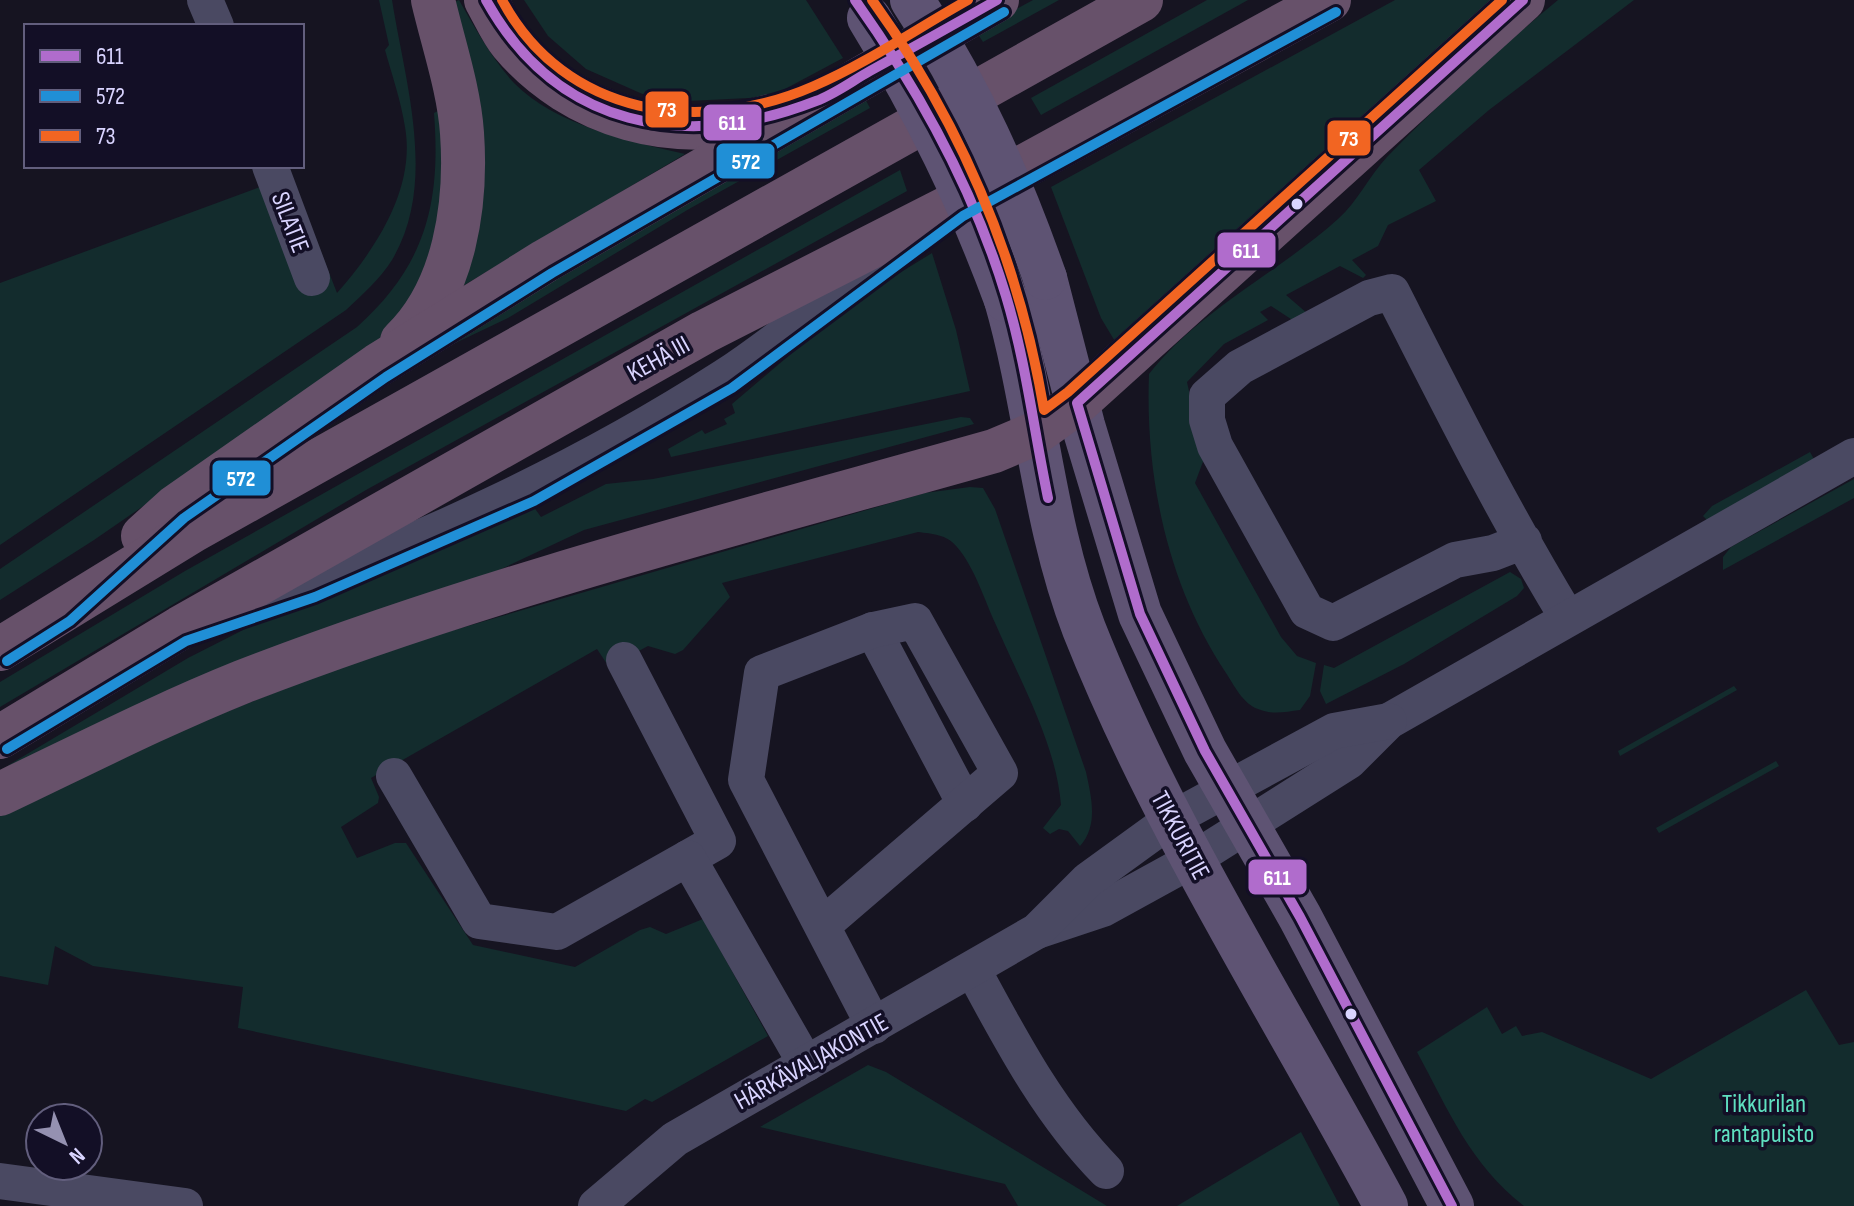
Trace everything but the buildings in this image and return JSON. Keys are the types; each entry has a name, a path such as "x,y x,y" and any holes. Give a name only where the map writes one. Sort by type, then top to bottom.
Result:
{"highway":[{"path":"378,365 416,328 444,279 463,192 462,130 433,0"},
{"path":"486,0 510,41 540,71 588,104 638,123 697,130 754,121 818,101"},
{"path":"62,610 175,507 378,365 545,261 997,0"},
{"path":"0,649 221,514 1141,0"},
{"name":"KEHÄ III","path":"0,737 180,628 704,332 955,204 1329,0"},
{"path":"0,794 242,683 400,627 655,545 994,451 1034,434 1077,403 1523,0"}],"main road":[{"path":"912,0 951,60 978,110 1045,278 1077,403 1140,614 1226,789 1300,917 1452,1206"},
{"name":"TIKKURITIE","path":"862,9 911,86 961,182 1006,300 1057,539 1083,626 1172,819 1386,1206"}],"street":[{"path":"205,0 215,24"},
{"name":"SILATIE","path":"271,168 312,278"},
{"path":"1524,541 1455,560 1333,623 1307,611 1215,446 1207,420 1207,396 1240,367 1369,298 1392,292 1492,487 1524,541 1567,617"},
{"path":"1389,721 1854,456"},
{"path":"823,925 1000,773 915,621 873,630 762,673 746,780 874,1026"},
{"path":"394,776 479,921 557,932 718,841 624,660"},
{"name":"HÄRKÄVALJAKONTIE","path":"1037,931 1088,880 1172,819 1334,731 1389,721"},
{"name":"HÄRKÄVALJAKONTIE","path":"596,1206 631,1172 675,1139 1037,931 1103,909 1249,826 1349,761 1389,721"},
{"path":"688,858 806,1064"},
{"path":"973,970 1048,1103 1070,1135 1106,1171"},
{"path":"0,1181 185,1206"}],"green space":[{"path":"379,0 392,0 410,98 416,166 406,230 392,260 346,310 0,545 0,283 260,187 312,229 337,293 378,238 398,195 404,173 407,150 405,127 385,50 389,45"},
{"path":"459,0 498,64 531,98 594,129 685,154 456,290 449,4"},
{"path":"524,0 806,0 843,58 770,97 688,101 647,96 586,69 548,36"},
{"path":"1033,0 1059,0 983,42 976,31"},
{"path":"1207,0 1248,0 1041,115 1031,98"},
{"path":"1395,0 1498,0 1116,343 1101,318 1051,187"},
{"path":"1558,0 1634,0 1489,110 1419,170 1436,201 1388,225 1378,246 1352,260 1366,275 1363,278 1340,266 1286,295 1308,314 1294,321 1271,306 1260,312 1268,320 1224,344 1187,382 1204,459 1195,483 1281,637 1297,656 1316,663 1310,696 1300,710 1273,712 1258,709 1239,694 1206,639 1175,568 1156,491 1151,452 1149,374 1191,330 1338,219 1381,164 1408,136"},
{"path":"863,95 870,108 689,209 508,318 424,358"},
{"path":"442,109 448,209 414,299 381,342 94,540 0,600 0,569 357,327 380,304 414,256 424,230 435,176 434,113"},
{"path":"900,170 907,191 366,490 0,707 0,682 185,571"},
{"path":"932,253 956,330 970,391 671,457 668,449 702,430 705,434 727,424 724,419 735,413 732,404 851,303"},
{"path":"961,417 970,418 974,424 584,530 459,589 7,766 188,658 247,628 533,506 541,517 606,484 653,479"},
{"path":"1810,452 1815,461 1707,520 1703,516 1712,506"},
{"path":"1854,479 1854,498 1723,570 1723,557 1731,547"},
{"path":"983,488 995,509 1086,772 1092,820 1080,846 1068,831 1059,829 1050,834 1043,828 1061,805 1052,759 1036,713 974,574 949,539 918,532 722,583 730,597 683,650 675,654 648,646 609,667 597,649 371,778 379,797 378,803 341,827 357,858 395,843 406,843 473,945 575,967 640,930 650,927 666,934 703,919 768,1036 652,1102 645,1099 626,1111 238,1028 243,987 93,966 55,946 48,985 0,976 0,811 124,752 375,653 925,493"},
{"path":"1510,572 1521,579 1524,588 1517,596 1404,664 1326,704 1320,691 1324,665 1334,668"},
{"path":"1734,686 1737,690 1620,756 1618,751"},
{"path":"1776,761 1779,766 1659,833 1656,828"},
{"name":"Tikkurilan rantapuisto","path":"1806,990 1839,1045 1854,1042 1854,1206 1524,1206 1505,1190 1475,1154 1417,1052 1487,1007 1502,1034 1516,1026 1522,1036 1542,1032 1651,1079"},
{"path":"868,1065 886,1072 1107,1206 1018,1206 1005,1184 760,1127"},
{"path":"1301,1132 1340,1206 1177,1206"}],"transit line":[{"name":"611","path":"486,0 515,43 549,77 587,102 628,118 673,125 719,125 767,117 816,101 997,0"},
{"name":"73","path":"502,0 529,39 561,70 598,92 639,106 682,112 726,110 770,101 814,86 873,56 968,0"},
{"name":"611","path":"855,0 922,105 978,218 1013,321 1048,498"},
{"name":"73","path":"872,0 933,95 982,195 1019,300 1044,410 1068,392 1502,0"},
{"name":"611","path":"1452,1206 1300,917 1205,751 1140,614 1077,403 1523,0"},
{"name":"572","path":"7,661 70,621 184,518 386,377 552,273 1004,12"},
{"name":"572","path":"7,749 186,641 315,597 534,501 732,388 963,216 1336,12"}]}
